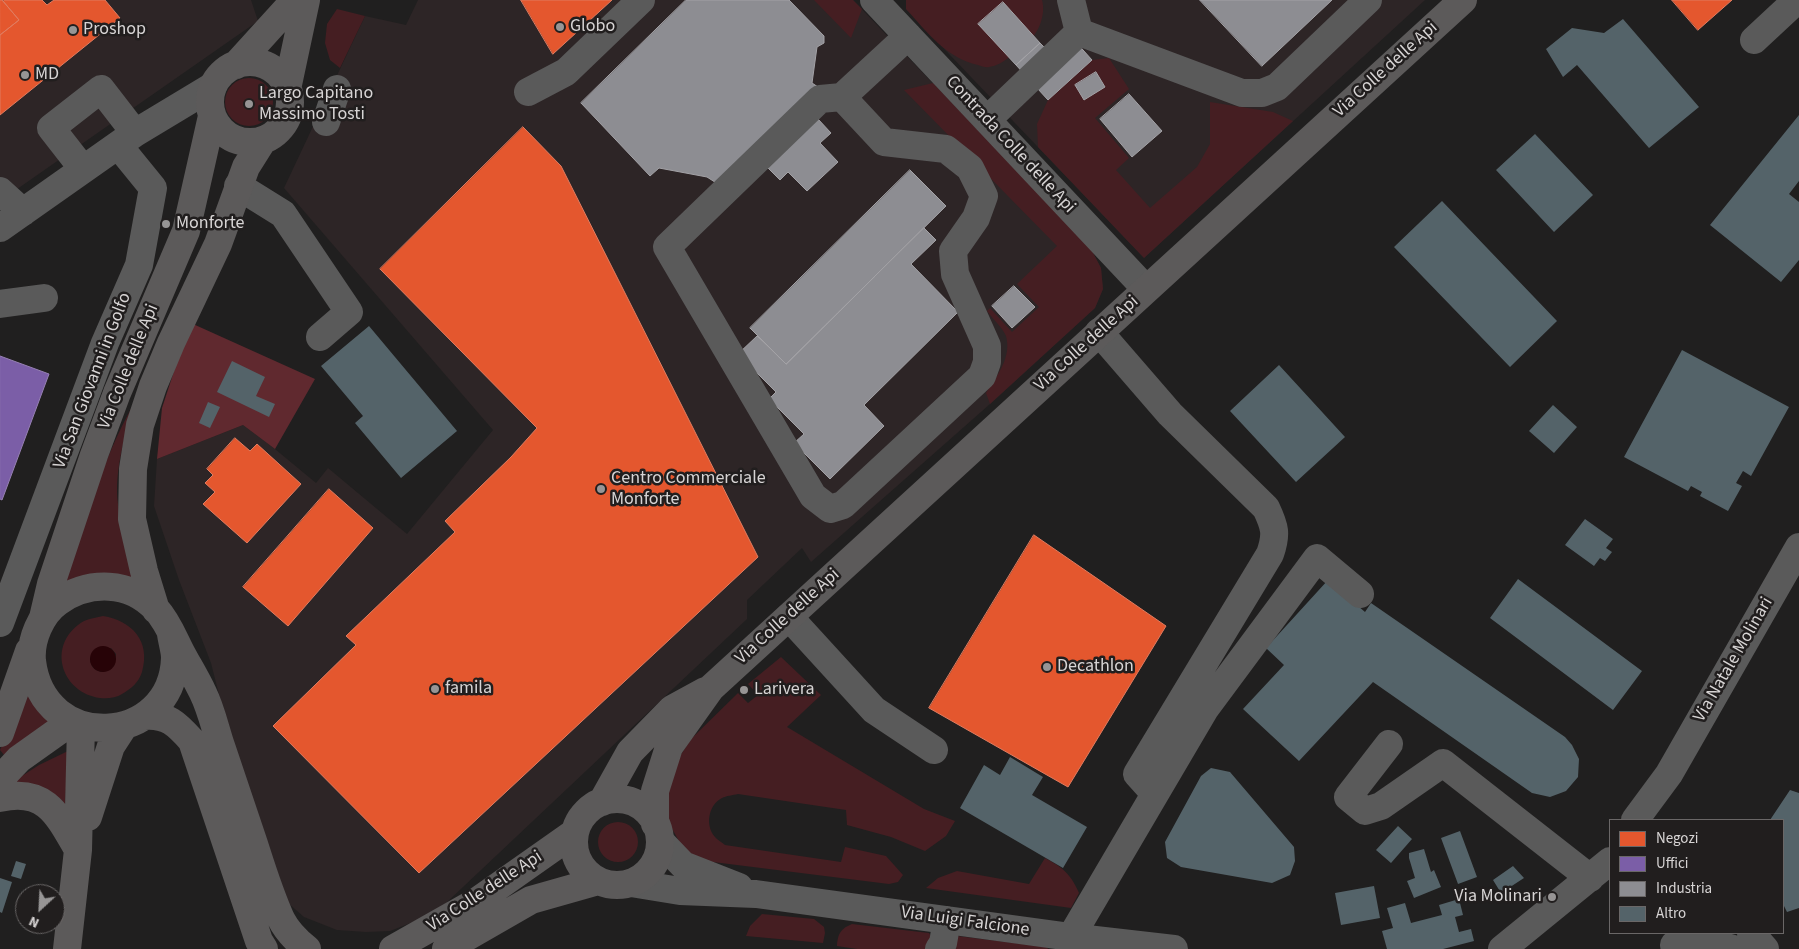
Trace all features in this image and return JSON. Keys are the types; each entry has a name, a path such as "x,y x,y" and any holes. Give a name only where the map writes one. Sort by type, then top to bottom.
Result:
{"main road":[{"path":"236,65 251,62 266,67 279,76 287,89 290,104 286,119 276,132 263,140 248,142 233,138 220,129 212,116 210,101 214,86 223,73 236,65 295,0"},
{"path":"287,89 306,0"},
{"name":"Via Colle delle Api","path":"657,832 655,790 669,747 711,688 1463,0"},
{"name":"Via Colle delle Api","path":"39,628 51,584 94,455 117,393 186,231 212,116"},
{"name":"Via Colle delle Api","path":"156,610 132,519 133,470 140,424 171,344 218,244 246,167 263,140"},
{"path":"0,733 39,628 54,605 82,589 98,586 130,591 144,599 165,621 203,694 261,867 282,920 296,940 307,949"},
{"path":"39,628 32,659 35,681 46,700 61,715 76,723 102,729 157,715 176,724 192,741 259,941 264,949"},
{"path":"78,850 110,746 134,721 161,700 171,680 175,657 171,634"},
{"name":"Via Colle delle Api","path":"602,802 630,752 672,709 711,688"},
{"path":"0,779 19,760 76,723"},
{"path":"67,949 78,850 76,723"},
{"path":"0,798 22,795 44,802 60,817 78,850"},
{"path":"617,799 633,802 646,811 657,832 658,854 652,866 643,876 631,883 614,885 598,881 590,876 578,861 575,852 574,833 580,820 589,809 602,802 617,799"},
{"name":"Via Colle delle Api","path":"393,949 476,902 574,833"},
{"name":"Via Colle delle Api","path":"446,949 531,900 598,881"}],"street":[{"path":"528,92 566,72 641,0"},
{"name":"Contrada Colle delle Api","path":"874,0 1146,289"},
{"path":"1071,0 1079,32"},
{"path":"1079,32 1242,94 1262,93 1277,87 1368,0"},
{"path":"1754,40 1797,0"},
{"path":"987,120 1079,32"},
{"path":"842,97 884,142 946,149 970,168 984,196 976,218 953,251 954,274 987,346 987,362 982,376 843,506 830,509 813,496 667,247 820,100 842,97 908,36"},
{"path":"0,228 126,139 214,86"},
{"name":"Via San Giovanni in Golfo","path":"0,623 105,343 139,265 153,188 101,89 51,128 83,169"},
{"path":"326,122 337,89"},
{"path":"238,186 282,214 349,312 320,337"},
{"path":"0,191 23,212"},
{"path":"0,304 44,298"},
{"path":"1099,332 1170,414 1266,508 1274,523 1276,538 1270,554 1137,774 1155,794"},
{"path":"105,343 115,352 117,393"},
{"name":"Via Natale Molinari","path":"1636,819 1670,774 1799,547"},
{"path":"1071,943 1205,709 1317,558 1360,594"},
{"path":"789,616 874,710 934,750"},
{"path":"1389,744 1348,797 1365,811 1382,806 1444,763 1604,865 1502,949"},
{"name":"Via Natale Molinari","path":"1655,819 1670,774"},
{"name":"Via Luigi Falcione","path":"657,832 683,864 756,894"},
{"name":"Via Luigi Falcione","path":"631,883 680,891 756,894 947,920 1071,943 1174,949"},
{"path":"939,949 943,943 947,920"},
{"path":"1752,934 1765,949"},
{"path":"1675,942 1719,944 1733,949"}],"shaded area":[{"path":"0,0 251,0 258,21 0,201"},
{"path":"418,0 853,0 1090,247 1101,268 1103,289 1095,308 990,404 811,562 802,548 747,600 747,619 445,904 421,919 390,931 337,930 304,917 288,903 229,734 211,663 179,580 154,506 157,459 243,425 316,483 328,468 407,534 493,430 284,188 365,16 406,25"},
{"path":"814,0 853,0 862,9 851,38"},
{"path":"906,0 1425,0 1144,258 906,9"},
{"path":"906,0 1042,0 1043,11 1041,23 1032,38 1005,60 995,66 986,67 956,57 938,43 906,9"},
{"path":"337,9 365,16 340,68 330,60 325,43 327,24"},
{"path":"1109,58 1129,89 1095,118 1129,158 1116,170 1150,208 1197,167 1210,144 1210,102 1273,112 1293,121 1144,258 1038,147 1037,124 1048,100 1092,60"},
{"name":"Largo Capitano Massimo Tosti","path":"249,78 258,80 266,85 271,93 273,102 271,111 266,119 258,124 249,126 240,124 232,119 227,111 225,102 227,93 232,85 240,80"},
{"path":"933,83 1090,247 1101,268 1103,289 1095,308 990,404 986,393 995,380 1005,359 1007,344 1005,333 987,311 990,308 1012,332 1039,307 1017,284 1057,246 904,90"},
{"path":"193,324 315,379 275,449 243,425 157,459 162,408 177,362"},
{"path":"133,405 121,454 117,492 119,514 138,587 61,590 102,473"},
{"path":"103,616 123,622 137,634 144,651 144,661 139,679 128,690 111,698 100,698 87,694 77,688 69,679 64,669 62,657 63,646 69,635 78,625 90,619","holes":["111,648 116,654 114,666 103,672 95,669 91,663 90,657"]},
{"path":"103,646 112,650 116,659 112,668 103,672 94,668 90,659 94,650"},
{"path":"781,657 821,695 787,727 924,809 955,821 946,836 925,851 891,837 847,825 846,810 738,794 717,801 709,816 712,832 725,845 841,862 845,847 886,856 903,875 898,882 889,884 705,861 684,850 666,818 671,770 691,739 738,693 748,703 758,695 748,684"},
{"path":"27,687 62,728 4,755 0,750"},
{"path":"68,751 65,807 11,783 39,765"},
{"path":"622,822 629,825 635,831 638,842 637,850 629,859 622,862 614,862 607,859 599,850 598,838 601,831 610,823"},
{"path":"1045,858 1065,872 1076,886 1079,893 1071,908 926,888 938,878 957,871 1029,884"},
{"path":"762,914 814,919 824,927 823,943 746,936 750,926"},
{"path":"852,924 929,933 933,940 928,949 857,949 837,946 840,932"},
{"path":"957,936 1047,947 1048,949 946,949"}],"building: Negozi":[{"path":"0,0 19,20 0,35"},
{"name":"MD","path":"4,0 42,0 47,5 54,0 105,0 120,18 0,115 0,35 19,20"},
{"name":"Globo","path":"521,0 612,0 553,54"},
{"path":"1672,0 1732,0 1698,30"},
{"name":"Centro Commerciale Monforte","path":"523,127 561,166 758,557 419,873 273,726 356,645 346,636 455,532 445,521 511,457 537,428 380,269"},
{"path":"235,438 250,451 257,444 301,484 247,543 203,504 215,492 205,483 213,475 207,469"},
{"path":"329,489 373,528 288,626 243,587"},
{"name":"Decathlon","path":"1034,535 1166,626 1068,787 929,708"}],"building: Uffici":[{"path":"0,356 49,374 2,500 0,499"}],"building: Industria":[{"path":"686,0 789,0 824,36 824,43 817,47 812,83 818,87 721,186 707,177 659,168 650,176 581,103"},
{"path":"1200,0 1332,0 1262,66"},
{"path":"1003,2 1040,43 1016,65 978,24"},
{"path":"1066,31 1092,60 1048,100 1016,65 1040,43 1046,49"},
{"path":"1096,72 1105,87 1084,100 1075,85"},
{"path":"1129,94 1162,131 1132,157 1100,119"},
{"path":"818,119 831,133 820,143 838,162 807,191 788,172 780,180 767,167"},
{"path":"910,170 946,206 786,364 750,328"},
{"path":"924,228 936,240 911,264 958,312 864,405 884,426 830,479 794,443 804,434 769,399 776,392 738,354 757,336 786,364"},
{"path":"1014,286 1035,307 1012,328 992,306"}],"building: Altro":[{"path":"1623,19 1699,107 1649,148 1577,65 1563,77 1546,49 1572,28 1604,33"},
{"path":"1799,115 1799,181 1789,194 1799,202 1799,260 1781,282 1710,225"},
{"path":"1535,134 1593,195 1554,232 1496,170"},
{"path":"1442,201 1557,321 1510,367 1394,247"},
{"path":"369,326 457,431 401,478 355,423 363,416 321,366"},
{"path":"1682,350 1789,407 1751,476 1743,471 1736,483 1742,486 1728,511 1700,496 1702,492 1691,486 1688,491 1624,457"},
{"path":"232,361 265,377 256,396 275,404 269,417 217,392"},
{"path":"1279,365 1345,437 1296,482 1230,411"},
{"path":"208,402 220,407 210,428 199,423"},
{"path":"1553,405 1577,427 1554,453 1529,431"},
{"path":"1585,519 1613,539 1606,548 1612,552 1605,561 1600,558 1594,566 1565,545"},
{"path":"1518,579 1642,671 1613,710 1490,618"},
{"path":"1328,580 1365,612 1371,603 1565,737 1572,745 1579,759 1578,777 1566,791 1550,797 1532,793 1373,682 1299,761 1243,709 1284,665 1266,648"},
{"path":"1010,757 1043,777 1032,795 1087,827 1063,868 960,808 984,765 1000,775"},
{"path":"1211,768 1230,772 1294,847 1295,861 1290,875 1272,883 1181,867 1167,858 1165,842 1201,776"},
{"path":"1790,790 1799,793 1799,908 1787,912 1784,906 1784,819 1771,819"},
{"path":"1398,826 1412,839 1391,863 1376,850"},
{"path":"1460,831 1477,877 1458,884 1441,838"},
{"path":"1424,849 1431,872 1434,870 1441,887 1414,898 1407,881 1415,878 1409,853"},
{"path":"16,861 26,864 21,879 11,876"},
{"path":"1513,866 1524,878 1501,893 1493,880"},
{"path":"0,878 12,882 2,913 0,912"},
{"path":"1374,886 1380,918 1341,925 1335,893"},
{"path":"1459,899 1463,915 1455,917 1459,932 1471,929 1474,941 1443,949 1387,949 1382,931 1393,928 1387,908 1405,903 1411,923 1442,915 1439,905"}],"place":[{"name":"Globo","path":"560,27"},
{"name":"Proshop","path":"73,30"},
{"name":"MD","path":"25,75"},
{"name":"Largo Capitano Massimo Tosti","path":"249,104"},
{"name":"Monforte","path":"166,224"},
{"name":"Centro Commerciale Monforte","path":"601,489"},
{"name":"Decathlon","path":"1047,667"},
{"name":"famila","path":"435,689"},
{"name":"Larivera","path":"744,690"},
{"name":"Via Molinari","path":"1552,897"}]}
